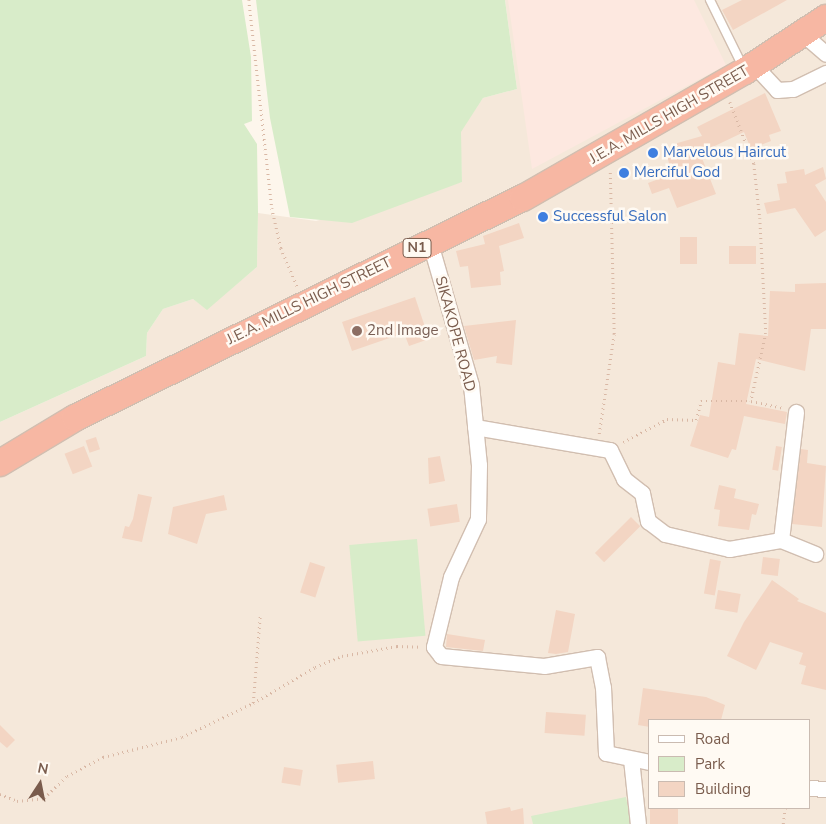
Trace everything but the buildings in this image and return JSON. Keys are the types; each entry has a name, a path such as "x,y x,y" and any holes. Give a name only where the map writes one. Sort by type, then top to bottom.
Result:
{"highway":[{"name":"J.E.A. MILLS HIGH STREET","path":"0,463 75,418 304,302 522,198 750,68 826,18"}],"street":[{"path":"803,34 826,54"},
{"path":"750,68 777,90 792,89 826,73"},
{"name":"SIKAKOPE ROAD","path":"430,243 471,385 475,427 478,518 451,577 434,648"},
{"path":"781,540 796,412"},
{"path":"475,427 604,449 624,479 642,493 648,521 665,534 729,549 781,540 815,554"},
{"path":"434,648 441,656 544,666 597,657 603,686 606,753 648,762"},
{"path":"632,759 638,824"},
{"path":"811,788 826,789"}],"lane":[{"path":"710,0 750,68"}],"path":[{"path":"249,0 272,208 281,248 304,302"},
{"path":"728,98 754,164 760,218 766,333 751,401"},
{"path":"604,449 614,334 613,194 609,165"},
{"path":"604,449 667,418 696,420 701,401 751,401 796,412"},
{"path":"253,703 260,616"},
{"path":"0,794 16,800 44,798 67,776 103,757 182,737 253,703 315,667 342,656 397,646 434,648"},
{"path":"783,824 785,809"}],"shaded area":[{"path":"505,0 826,0 826,824 0,824 0,422 146,356 147,333 163,309 193,299 207,309 257,267 258,213 316,221 462,182 460,132 483,98 517,89"},
{"path":"508,0 694,0 726,65 532,169"}],"green space":[{"path":"0,0 242,0 251,57 252,121 244,124 257,144 258,213 257,267 207,310 193,299 163,309 147,333 146,356 0,422"},
{"path":"256,0 505,0 517,89 483,98 461,132 462,182 352,223 290,217 270,118"},
{"path":"417,539 425,636 358,642 349,545"},
{"path":"626,797 631,824 533,824 531,816"}],"place":[{"name":"Marvelous Haircut","path":"653,153"},
{"name":"Merciful God","path":"624,173"},
{"name":"Successful Salon","path":"543,217"},
{"name":"2nd Image","path":"357,331"}]}
